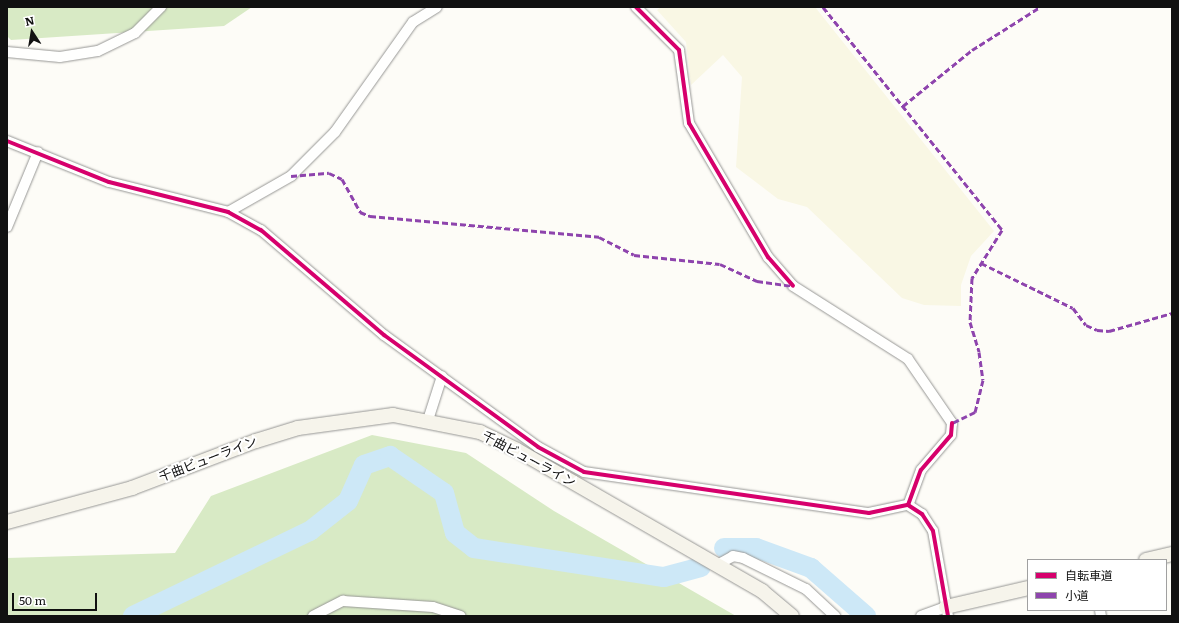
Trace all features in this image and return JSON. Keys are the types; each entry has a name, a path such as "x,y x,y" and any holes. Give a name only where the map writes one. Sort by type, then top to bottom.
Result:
{"street":[{"path":"7,52 60,57 98,51 135,33 161,7"},
{"path":"228,212 290,176 335,132 413,22 437,7"},
{"path":"642,9 679,50 689,123 768,257 793,286 908,359 952,423 951,434 920,470 908,505"},
{"path":"7,141 38,152 109,182 228,212 261,230 354,313 538,447 584,472 869,513 908,505 922,514 933,532 947,612"},
{"path":"7,228 38,152"},
{"path":"428,420 442,376"},
{"name":"千曲ビューライン","path":"7,522 132,488 256,441 298,428 358,418 393,415 428,420 480,432 762,591 792,616"},
{"path":"1150,559 1172,554"},
{"path":"717,565 733,556 743,558 806,589 835,616"},
{"path":"921,616 947,612 1027,588"},
{"path":"313,616 343,601 433,607 461,616"}],"shaded area":[{"path":"661,7 815,7 994,231 971,256 961,285 961,306 924,305 902,298 807,207 778,199 736,167 742,77 723,55 691,85 686,42 657,10"}],"green space":[{"path":"7,7 252,7 224,26 11,40 7,36"},
{"path":"372,435 466,453 554,511 736,616 7,616 7,558 175,553 211,496"}],"waterway":[{"path":"133,616 310,531 348,501 364,465 390,456 444,493 455,533 474,548 664,577 701,567"},
{"path":"724,548 756,548 811,568 866,616"}],"marked path":[{"path":"823,7 1002,230 972,278 970,322 979,352 983,380 975,412 952,423"},
{"path":"903,106 972,50 1040,7"},
{"path":"291,176 329,173 342,179 360,212 370,216 599,237 634,255 720,264 757,281 792,286"},
{"path":"981,263 1073,308 1086,325 1097,330 1109,331 1172,313"}],"cycle path":[{"path":"636,7 679,50 689,123 768,257 793,286"},
{"path":"7,141 109,182 228,212 261,230 384,335 538,447 584,472 869,513 908,505 922,514 933,531 948,616"},
{"path":"908,505 921,470 951,435 952,423"}]}
